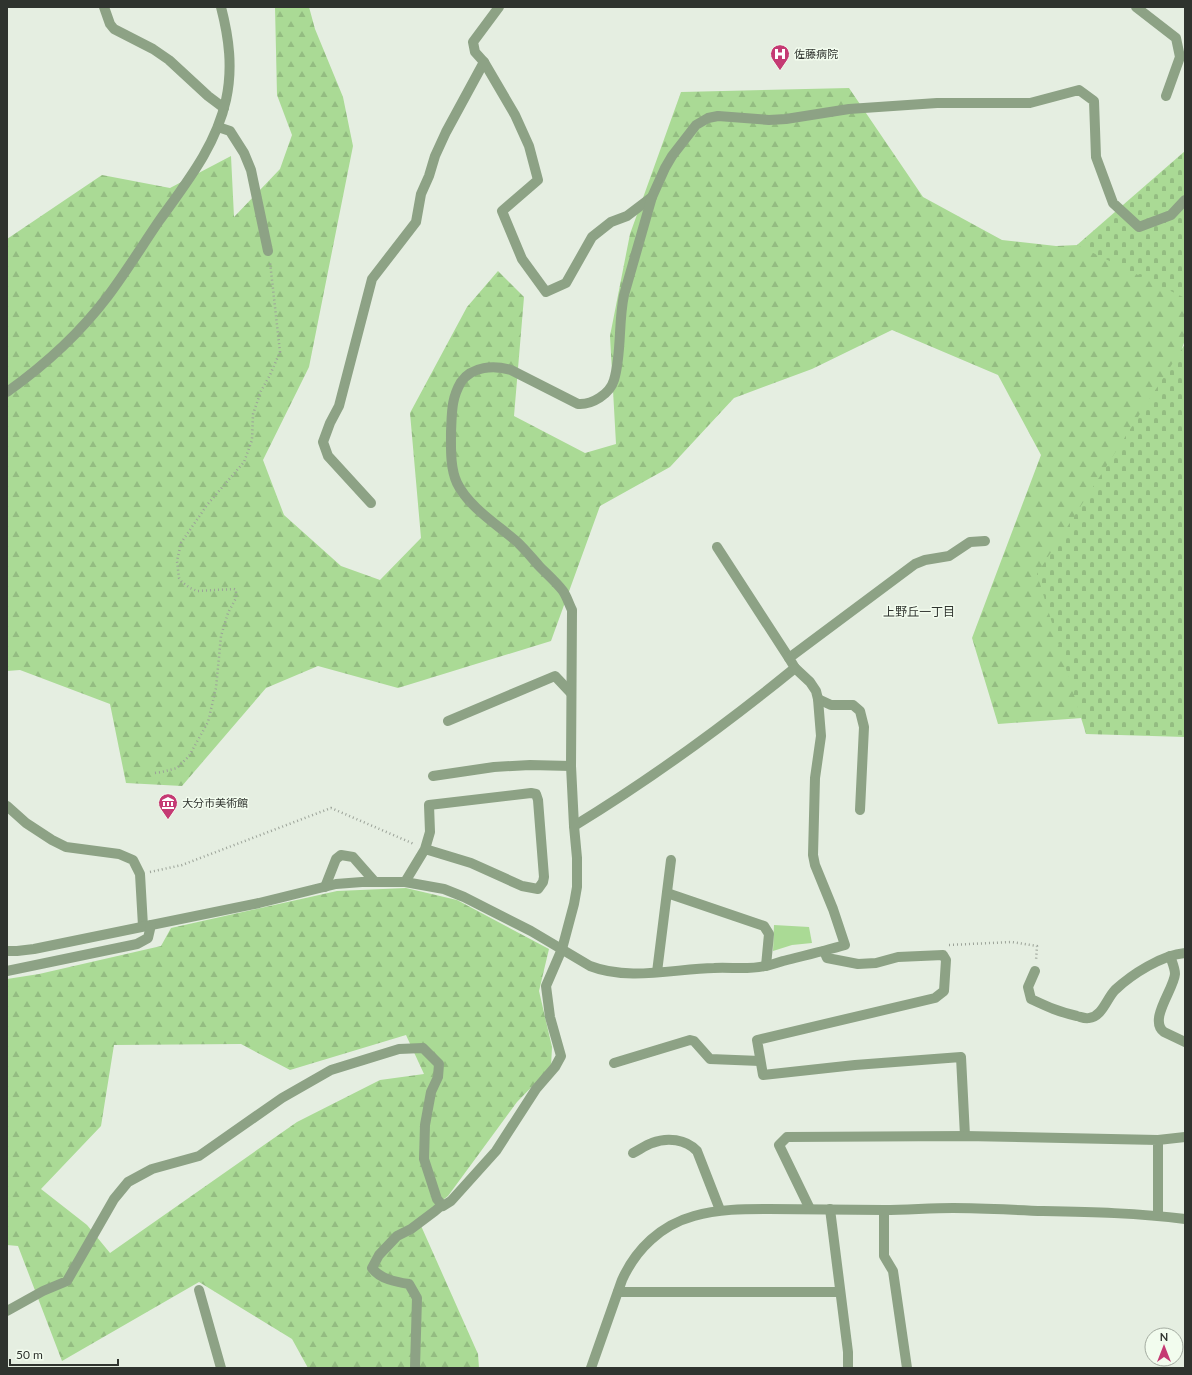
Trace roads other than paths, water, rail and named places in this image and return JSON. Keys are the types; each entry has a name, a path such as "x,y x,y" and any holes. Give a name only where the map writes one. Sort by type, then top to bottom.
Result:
{"street":[{"path":"104,7 110,24 114,29 153,49 169,60 208,96 224,108"},
{"path":"7,392 49,360 108,296 195,170 210,144 218,127 224,108 229,83 230,54 221,7"},
{"path":"499,7 473,42 475,52 484,62 515,115 529,146 538,180 502,211 522,259 546,292 566,283 592,237 611,222 626,216 652,197"},
{"path":"1136,7 1176,38 1180,57 1166,96"},
{"path":"371,503 328,456 323,442 330,423 339,406 372,279 416,222 421,194 429,176 435,156 446,132 484,62"},
{"path":"416,1368 416,1298 409,1284 396,1282 376,1274 372,1268 379,1255 397,1236 412,1229 442,1205 443,1206 451,1201 496,1151 536,1089 555,1067 561,1056 550,1017 546,986 562,949 577,887 577,858 571,766 572,610 563,591 517,541 485,516 466,496 457,483 452,468 451,444 453,400 457,389 464,378 474,371 485,367 499,366 511,370 578,404 585,405 604,395 614,381 624,295 652,197 672,156 696,126 708,118 718,116 786,120 849,109 937,103 1030,103 1079,90 1094,101 1096,157 1113,203 1139,227 1171,215 1185,200"},
{"path":"218,127 230,132 244,153 251,170 268,251"},
{"path":"789,658 916,564 924,560 949,556 970,542 985,541"},
{"path":"7,951 34,949 259,903 336,884 375,882 405,882 444,889 464,897 531,931 580,961 600,969 636,973 713,968 746,969 766,966 845,945 815,866 813,855 815,778 821,736 816,691 810,682 795,668 717,547"},
{"path":"574,826 615,801 662,768 750,705 795,668"},
{"path":"448,721 555,676 571,693"},
{"path":"818,699 832,705 853,705 860,711 864,728 860,810"},
{"path":"433,776 530,765 571,766"},
{"path":"405,882 425,849 430,832 429,805 531,793 536,794 538,800 544,877 543,882 538,889 522,886 471,863 425,849"},
{"path":"7,806 26,823 52,840 66,847 119,854 133,860 140,874 148,938 137,944 7,971"},
{"path":"325,887 336,859 341,855 353,857 375,882"},
{"path":"656,972 671,860"},
{"path":"667,893 764,926 769,934 766,966"},
{"path":"824,951 828,958 858,964 876,963 898,958 943,955 946,960 944,990 935,998 757,1040 763,1075 856,1065 961,1057 965,1136"},
{"path":"1035,971 1028,987 1031,999 1056,1011 1090,1018 1096,1016 1108,998 1140,971 1170,956 1185,953"},
{"path":"1170,956 1175,975 1158,1019 1159,1026 1164,1032 1185,1042"},
{"path":"614,1063 690,1040 694,1041 710,1059 760,1061"},
{"path":"7,1311 43,1291 67,1281 114,1199 128,1182 152,1169 199,1156 282,1098 331,1070 399,1050 423,1048 439,1064 438,1077 431,1092 425,1125 424,1159 437,1199 442,1205"},
{"path":"810,1208 779,1145 787,1137 965,1136 1158,1140 1185,1137"},
{"path":"633,1153 661,1140 683,1141 691,1145 697,1151 720,1210"},
{"path":"1158,1140 1158,1216"},
{"path":"591,1368 627,1269 637,1254 651,1239 680,1221 693,1216 720,1210 810,1208 884,1210 953,1208 1158,1216 1185,1219"},
{"path":"830,1209 848,1352 848,1368"},
{"path":"884,1210 884,1256 892,1271 907,1368"},
{"path":"199,1290 220,1368"},
{"path":"618,1292 840,1292"}],"place":[{"name":"佐藤病院","path":"780,71"},
{"name":"大分市美術館","path":"168,820"}],"district":[{"name":"上野丘一丁目","path":"919,612"}]}
